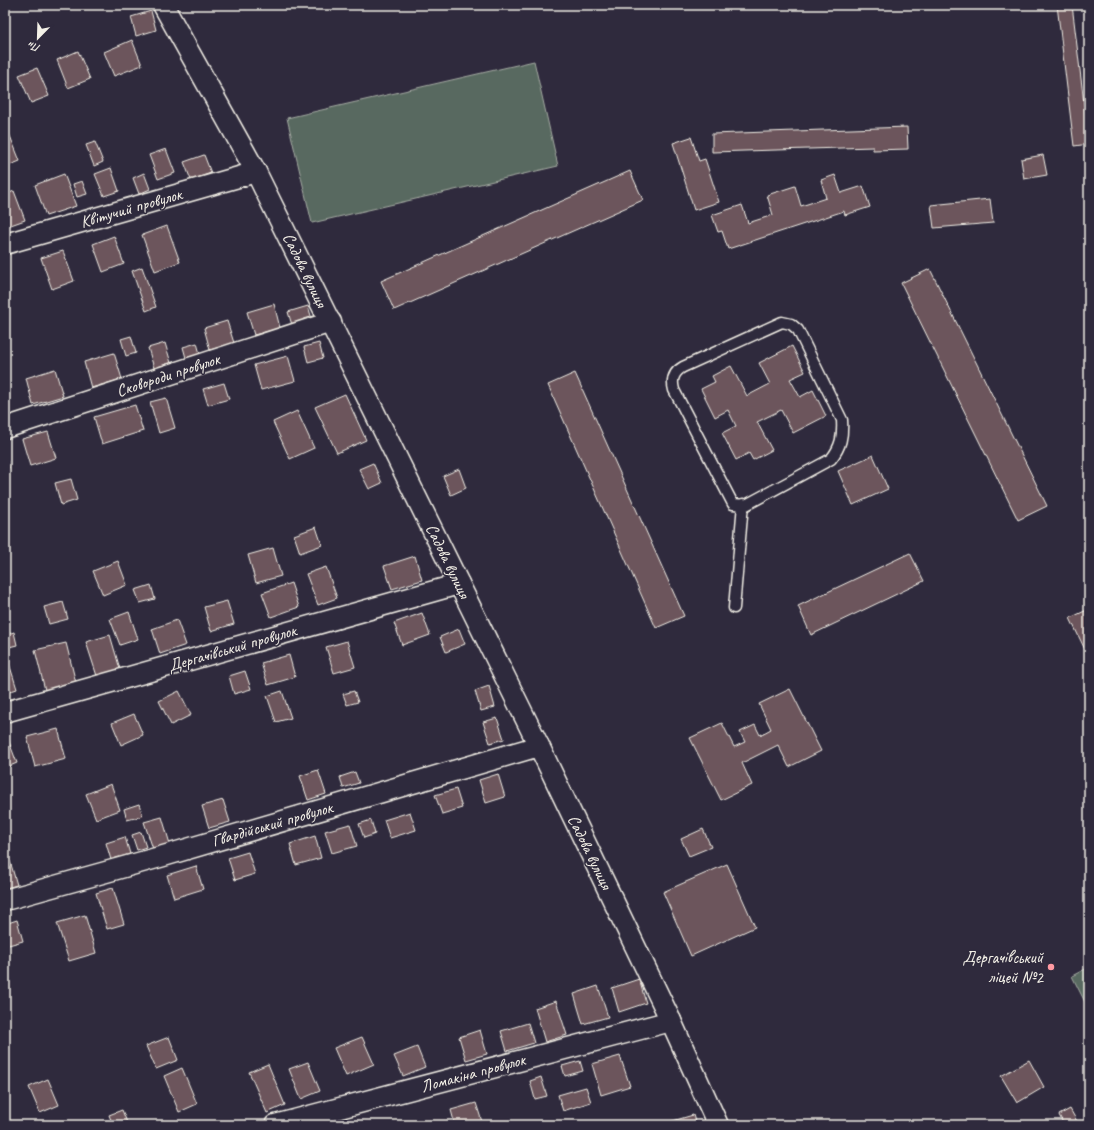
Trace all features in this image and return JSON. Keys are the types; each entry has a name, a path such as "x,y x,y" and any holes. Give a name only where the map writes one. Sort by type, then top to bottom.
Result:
{"street":[{"name":"Садова вулиця","path":"163,5 256,172 331,322 539,746 671,1021 718,1125"},
{"name":"Квітучий провулок","path":"5,244 256,172"},
{"name":"Сковороди провулок","path":"5,428 331,322"},
{"name":"Дергачівський провулок","path":"5,712 459,584"},
{"name":"Гвардійський провулок","path":"5,900 160,857 539,746"},
{"name":"Ломакіна провулок","path":"275,1125 671,1021"}],"lane":[{"path":"786,322 798,330 842,420 843,431 841,441 837,451 831,459 746,504 742,504 733,504 674,390 673,379 675,374 684,367 777,323 786,322"},
{"path":"734,608 742,504"}],"green space":[{"path":"534,61 558,166 312,223 287,118"},
{"path":"1089,967 1089,1010 1072,976"}],"building":[{"path":"1057,5 1072,5 1089,144 1074,146"},
{"path":"151,11 156,30 136,36 131,17"},
{"path":"132,40 142,65 114,76 104,52"},
{"path":"78,51 90,79 68,88 57,60"},
{"path":"37,68 49,96 31,103 19,75"},
{"path":"907,127 908,149 873,150 873,147 712,152 712,134"},
{"path":"8,131 20,161 5,167 5,132"},
{"path":"691,137 699,161 705,159 719,202 694,210 673,143"},
{"path":"95,142 103,162 94,166 86,145"},
{"path":"166,149 175,173 158,179 149,155"},
{"path":"204,155 211,173 191,180 184,162"},
{"path":"1043,155 1047,175 1024,179 1021,159"},
{"path":"111,168 119,191 104,196 95,174"},
{"path":"630,171 643,200 394,310 381,281"},
{"path":"144,173 150,189 139,194 133,178"},
{"path":"64,174 76,206 46,216 35,185"},
{"path":"835,175 841,193 863,186 870,207 845,215 844,211 728,249 722,231 718,232 712,215 742,205 748,223 773,215 767,195 795,186 801,206 826,198 821,180"},
{"path":"82,181 87,194 77,197 73,184"},
{"path":"14,191 25,220 5,227 5,195"},
{"path":"990,199 993,223 934,228 931,205"},
{"path":"167,226 180,262 155,271 142,235"},
{"path":"114,236 124,264 103,272 93,244"},
{"path":"63,251 74,281 52,289 41,258"},
{"path":"142,267 156,307 146,311 132,271"},
{"path":"930,269 1047,506 1018,520 901,283"},
{"path":"274,304 280,328 254,335 247,312"},
{"path":"308,306 312,319 292,325 288,312"},
{"path":"227,321 234,343 210,350 204,328"},
{"path":"131,336 136,353 126,356 121,339"},
{"path":"165,343 171,363 154,368 148,348"},
{"path":"197,343 200,354 186,358 183,347"},
{"path":"319,343 323,358 308,362 304,347"},
{"path":"792,346 805,372 790,379 800,397 813,390 826,416 793,433 781,410 757,422 772,450 753,460 749,453 736,460 722,433 736,426 728,410 715,417 701,389 715,382 712,376 731,366 747,396 770,384 759,363"},
{"path":"114,353 122,379 91,388 84,362"},
{"path":"288,356 295,381 261,390 254,365"},
{"path":"55,369 63,396 33,405 26,378"},
{"path":"575,373 684,616 656,628 548,385"},
{"path":"224,383 229,399 208,405 203,389"},
{"path":"345,394 366,440 337,453 315,407"},
{"path":"166,398 175,428 159,433 150,402"},
{"path":"135,405 143,431 102,444 94,417"},
{"path":"297,411 314,448 290,459 273,422"},
{"path":"48,432 56,458 30,466 22,439"},
{"path":"5,455 9,468 5,469"},
{"path":"873,455 888,489 853,505 838,471"},
{"path":"373,463 382,483 369,489 359,469"},
{"path":"459,469 466,488 451,495 443,476"},
{"path":"71,479 77,500 61,505 55,483"},
{"path":"316,527 322,545 300,553 294,535"},
{"path":"273,548 281,576 256,583 248,555"},
{"path":"910,553 924,581 811,635 798,606"},
{"path":"415,556 422,580 392,589 384,566"},
{"path":"118,561 127,585 103,595 93,571"},
{"path":"326,567 337,598 318,605 306,574"},
{"path":"291,583 299,607 271,617 262,593"},
{"path":"151,585 155,599 140,603 135,590"},
{"path":"227,601 234,624 211,631 204,607"},
{"path":"63,602 68,619 49,624 44,607"},
{"path":"1089,609 1089,658 1070,618"},
{"path":"129,612 138,639 120,645 110,619"},
{"path":"422,613 430,635 402,645 394,623"},
{"path":"177,620 186,645 160,654 152,629"},
{"path":"459,629 465,644 446,652 440,637"},
{"path":"14,632 17,645 5,648 5,635"},
{"path":"110,635 120,669 97,676 86,642"},
{"path":"347,641 355,667 334,673 326,647"},
{"path":"66,643 76,683 45,690 35,650"},
{"path":"289,655 295,677 268,685 261,663"},
{"path":"7,657 17,689 5,693 5,658"},
{"path":"245,671 251,689 234,694 229,676"},
{"path":"489,686 495,707 481,711 475,691"},
{"path":"790,689 821,751 789,767 778,745 742,763 752,785 721,800 690,738 722,723 734,747 745,742 740,732 755,725 760,735 771,729 759,704"},
{"path":"179,691 191,715 171,725 159,701"},
{"path":"282,691 291,718 276,722 267,696"},
{"path":"354,691 358,702 347,705 343,694"},
{"path":"134,714 143,735 121,745 112,723"},
{"path":"497,718 504,739 490,743 483,722"},
{"path":"58,729 66,759 35,767 27,737"},
{"path":"6,734 17,763 5,768 5,735"},
{"path":"318,770 326,794 308,800 300,776"},
{"path":"355,772 359,783 343,788 340,777"},
{"path":"498,774 505,797 486,803 479,780"},
{"path":"111,784 120,810 96,819 86,794"},
{"path":"456,789 462,808 442,814 435,795"},
{"path":"223,800 230,822 209,828 202,806"},
{"path":"139,804 143,816 127,820 124,809"},
{"path":"410,812 416,830 390,838 384,820"},
{"path":"162,817 170,844 153,849 144,822"},
{"path":"371,820 375,834 364,838 359,824"},
{"path":"350,824 357,846 332,853 325,831"},
{"path":"703,829 711,847 689,856 681,839"},
{"path":"141,832 146,847 137,850 132,835"},
{"path":"315,836 321,858 296,865 290,844"},
{"path":"125,837 130,854 111,860 106,843"},
{"path":"248,852 255,874 235,880 228,858"},
{"path":"10,861 17,885 6,888 5,863"},
{"path":"727,864 755,927 691,956 663,892"},
{"path":"196,866 203,889 174,898 167,875"},
{"path":"113,888 124,924 107,929 96,893"},
{"path":"85,915 96,953 69,961 57,923"},
{"path":"17,920 23,941 5,946 5,924"},
{"path":"639,979 646,1003 619,1012 612,988"},
{"path":"598,986 608,1017 583,1024 574,994"},
{"path":"556,1001 567,1035 545,1042 535,1008"},
{"path":"528,1023 534,1043 507,1051 501,1031"},
{"path":"480,1030 487,1054 466,1060 459,1037"},
{"path":"169,1037 178,1060 156,1069 146,1046"},
{"path":"362,1037 374,1064 346,1076 334,1048"},
{"path":"417,1047 425,1067 403,1076 394,1056"},
{"path":"620,1056 630,1086 601,1095 592,1064"},
{"path":"1029,1060 1044,1087 1017,1103 1001,1076"},
{"path":"580,1061 583,1071 565,1076 562,1066"},
{"path":"308,1062 320,1091 301,1099 289,1069"},
{"path":"268,1064 285,1105 267,1113 249,1072"},
{"path":"182,1068 197,1104 179,1112 164,1076"},
{"path":"541,1077 547,1096 535,1099 530,1081"},
{"path":"48,1079 59,1105 40,1113 29,1087"},
{"path":"586,1087 591,1102 563,1111 558,1095"},
{"path":"476,1103 483,1125 455,1125 451,1110"},
{"path":"1070,1109 1079,1125 1064,1125 1059,1115"},
{"path":"122,1110 128,1125 113,1125 109,1115"},
{"path":"693,1115 696,1125 666,1125 666,1123"},
{"path":"436,1122 437,1125 424,1125"}],"place":[{"name":"Дергачівський ліцей №2","path":"1051,967"}]}
